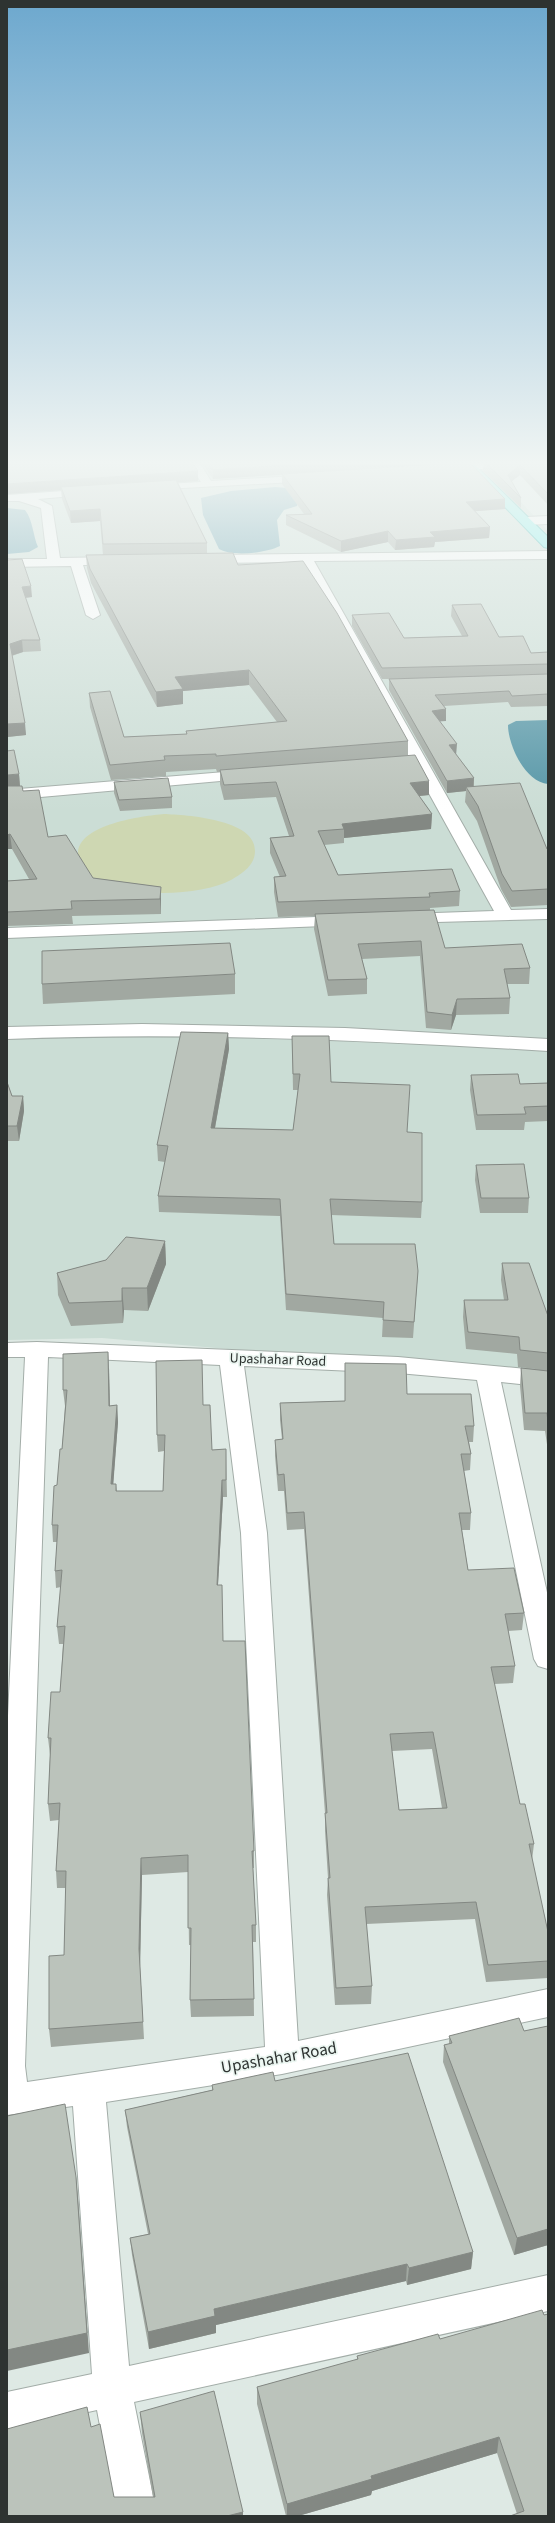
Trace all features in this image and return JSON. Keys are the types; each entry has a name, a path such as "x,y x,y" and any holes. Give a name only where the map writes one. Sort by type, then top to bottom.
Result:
{"street":[{"path":"81,577 93,615"},
{"path":"316,577 378,685 417,762 505,915"},
{"path":"378,685 393,685"},
{"path":"402,763 417,762"},
{"path":"7,795 267,774"},
{"path":"386,919 548,914"},
{"path":"7,932 363,920"},
{"path":"7,1033 81,1029 380,1035 548,1045"},
{"path":"9,2099 8,2066 37,1349"},
{"name":"Upashahar Road","path":"7,1350 37,1349 398,1365 548,1379"},
{"path":"231,1358 254,1533 282,2059"},
{"path":"487,1373 548,1659"},
{"name":"Upashahar Road","path":"9,2099 88,2089 282,2059 548,2002"},
{"path":"88,2089 112,2387 136,2516"},
{"path":"7,2411 548,2293"}],"shaded area":[{"path":"7,577 548,577 548,1377 102,1338 7,1340"}],"green space":[{"path":"164,814 203,818 232,825 244,832 252,840 255,851 251,864 248,868 231,880 216,886 198,890 156,893 135,891 98,881 85,872 82,868 78,853 81,843 89,835 100,828 114,823"}],"water":[{"path":"548,720 548,784 540,782 525,770 519,761 511,742 508,725 516,721"}],"building":[{"path":"7,577 28,577 31,586 22,587 40,640 22,640 10,644 25,723 7,724"},
{"path":"94,577 313,577 337,613 408,741 216,756 216,754 164,756 165,760 110,765 89,693 110,691 124,737 187,734 186,731 287,721 249,670 175,677 183,689 156,692"},
{"path":"481,604 499,637 523,636 531,653 548,652 548,664 382,668 352,615 389,613 404,638 468,636 452,605"},
{"path":"548,674 548,694 512,696 509,691 435,695 446,709 432,711 457,744 449,745 474,778 447,781 389,679"},
{"path":"14,750 19,774 7,775 7,751"},
{"path":"415,755 429,781 410,783 432,814 342,824 344,829 318,831 338,875 452,869 460,891 429,893 430,897 278,902 274,877 286,876 270,838 294,836 276,782 224,785 220,770"},
{"path":"168,778 172,797 119,800 114,782"},
{"path":"520,783 548,849 548,889 512,891 502,874 478,806 466,787"},
{"path":"7,786 22,786 23,791 39,790 48,837 66,835 93,878 161,887 160,899 71,901 72,909 7,912 7,881 37,879 10,834 7,835"},
{"path":"434,910 445,948 522,944 530,968 504,969 510,998 457,999 452,1015 427,1012 421,941 358,944 367,979 328,980 315,914"},
{"path":"230,943 235,974 42,984 42,951"},
{"path":"181,1032 228,1033 211,1128 293,1130 300,1074 293,1074 292,1036 329,1036 331,1082 410,1085 407,1132 422,1133 422,1202 330,1199 334,1244 415,1244 418,1271 414,1322 383,1320 384,1302 286,1294 280,1199 158,1196 168,1146 157,1145"},
{"path":"518,1074 520,1084 548,1083 548,1106 524,1107 526,1114 477,1115 471,1075"},
{"path":"7,1082 12,1096 23,1096 17,1126 7,1126"},
{"path":"524,1164 529,1198 481,1198 476,1165"},
{"path":"126,1237 165,1241 147,1288 122,1288 122,1301 69,1303 57,1273 106,1260"},
{"path":"502,1263 529,1263 548,1316 548,1353 520,1350 519,1337 468,1332 464,1300 508,1300"},
{"path":"108,1352 109,1406 117,1405 111,1484 116,1484 116,1491 163,1491 165,1435 157,1435 156,1361 202,1360 203,1405 210,1405 212,1450 226,1449 226,1480 222,1480 217,1585 222,1585 223,1641 245,1641 256,1925 252,1925 254,1999 190,2000 191,1928 188,1928 188,1855 141,1858 139,1949 143,2022 49,2029 49,1956 64,1955 66,1871 56,1871 60,1803 48,1804 51,1738 48,1738 51,1692 60,1692 65,1626 57,1627 62,1570 55,1571 58,1525 52,1525 54,1486 57,1485 60,1449 62,1449 67,1390 63,1390 63,1354"},
{"path":"345,1363 406,1364 407,1394 471,1394 474,1426 465,1426 471,1454 461,1454 471,1513 459,1513 468,1570 514,1568 524,1613 505,1614 515,1666 491,1667 520,1804 525,1804 534,1844 529,1844 548,1932 548,1961 488,1965 476,1902 365,1907 372,1986 336,1988 328,1878 330,1878 325,1813 327,1813 304,1512 287,1513 284,1474 278,1475 275,1440 283,1439 280,1403 345,1401","holes":["433,1732 447,1808 399,1810 390,1734"]},
{"path":"521,1368 548,1371 548,1422 547,1413 525,1413"},
{"path":"519,2018 524,2031 548,2026 548,2229 517,2238 444,2045 452,2043 449,2036"},
{"path":"408,2053 473,2252 409,2268 407,2264 214,2309 215,2316 148,2332 130,2238 150,2234 125,2110 213,2090 212,2085 273,2072 275,2081"},
{"path":"65,2104 76,2177 87,2333 7,2350 7,2116"},
{"path":"542,2310 544,2315 548,2314 548,2516 510,2516 524,2511 499,2437 371,2476 372,2479 287,2504 257,2387 358,2359 357,2356 438,2334 440,2339"},
{"path":"214,2391 243,2512 227,2516 7,2516 7,2429 87,2407 91,2427 100,2424 114,2497 155,2497 140,2412"}]}
